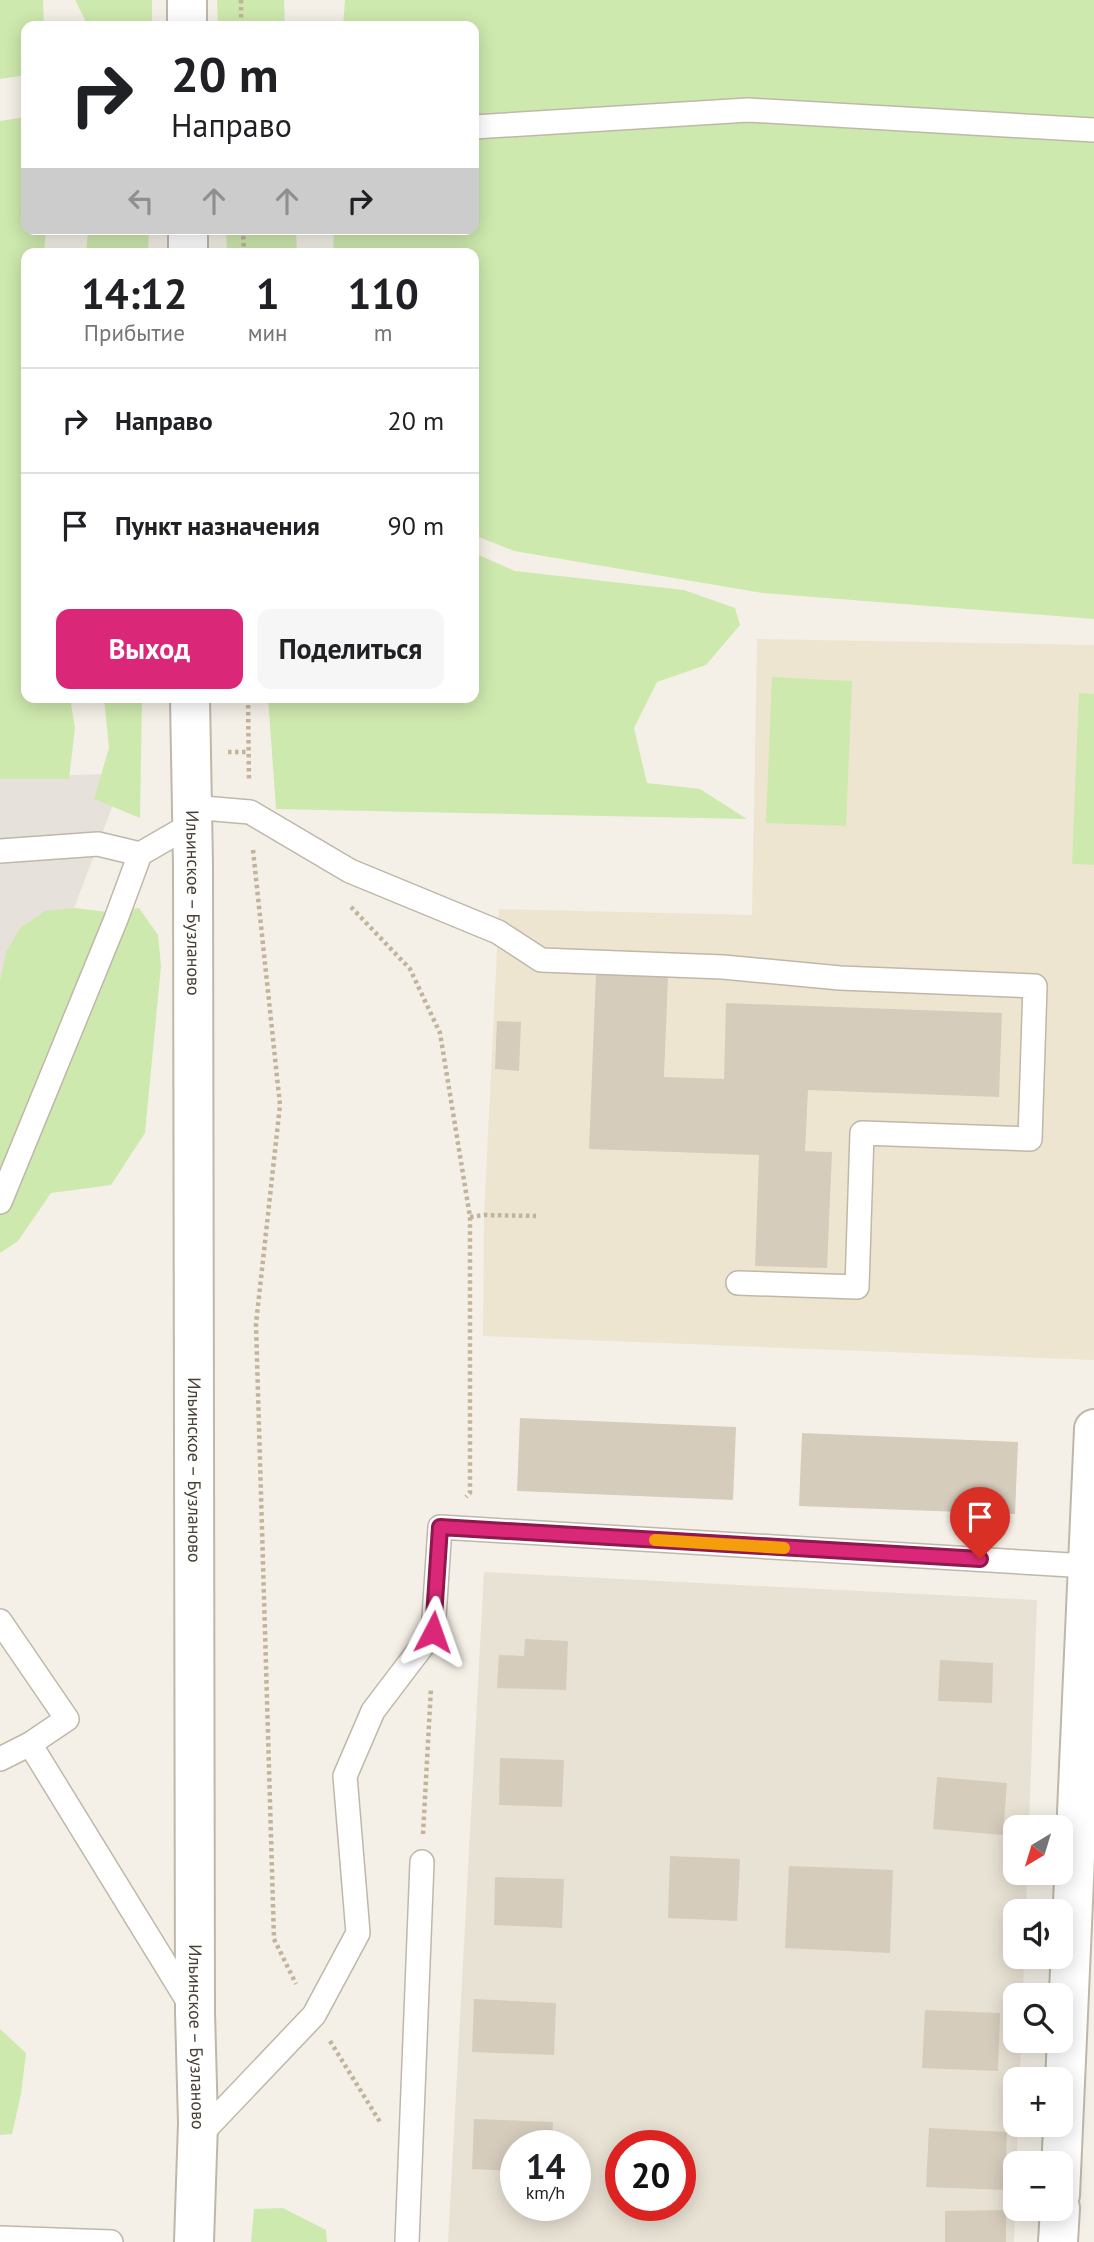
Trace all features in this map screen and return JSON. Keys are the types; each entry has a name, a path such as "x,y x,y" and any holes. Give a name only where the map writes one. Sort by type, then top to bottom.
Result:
{"street":[{"path":"187,0 187,21"},
{"name":"Ильинское – Бузланово","path":"190,703 195,2012 198,2137 194,2242"},
{"path":"1062,2151 1094,1429"},
{"path":"1058,2242 1059,2221"}],"lane":[{"path":"479,127 748,110 1094,130"},
{"path":"0,1202 140,854 191,816 250,812 350,871 498,932 541,960 723,967 840,978 1035,986 1030,1139 862,1133 857,1287 738,1283"},
{"path":"0,851 98,844 140,854"},
{"path":"198,2137 314,2015 358,1933 345,1776 373,1711 433,1632 440,1527 1088,1566"},
{"path":"0,1621 67,1719 30,1744 0,1759"},
{"path":"30,1744 195,2012"},
{"path":"407,2242 422,1862"},
{"path":"0,2238 111,2242"}],"path":[{"path":"241,0 241,21"},
{"path":"248,703 250,812 280,1105 256,1324 274,1939 314,2015 410,2170"},
{"path":"345,901 410,969 440,1033 470,1217 470,1493 440,1527"},
{"path":"470,1217 536,1216"},
{"path":"422,1862 433,1632"}],"shaded area":[{"path":"757,639 1094,645 1094,1360 483,1336 484,1215 499,909 752,915"},
{"path":"125,773 55,959 0,1045 0,778"},
{"path":"484,1572 1037,1600 1029,1815 1003,1815 1003,1885 1027,1885 1026,1899 1003,1899 1003,1969 1024,1969 1023,1983 1003,1983 1003,2053 1021,2053 1020,2067 1003,2067 1003,2137 1018,2137 1017,2151 1003,2151 1003,2221 1015,2221 1014,2242 448,2242"}],"green space":[{"path":"0,0 43,0 44,21 21,21 21,76 0,79"},
{"path":"75,0 152,0 152,21 86,21"},
{"path":"217,0 284,0 285,21 218,21"},
{"path":"345,0 1094,0 1094,619 763,593 514,551 479,537 479,248 333,248 334,235 479,235 479,21 343,21"},
{"path":"21,118 21,235 46,235 44,248 21,248 21,703 71,703 75,728 69,779 0,779 0,121"},
{"path":"88,235 149,235 148,248 86,248"},
{"path":"226,235 296,235 297,248 227,248"},
{"path":"479,555 515,571 684,590 735,608 740,625 706,665 657,682 634,728 647,783 700,789 747,819 276,809 268,703 479,703"},
{"path":"772,677 852,681 846,826 766,823"},
{"path":"1079,693 1094,694 1094,865 1072,864"},
{"path":"104,703 142,703 140,818 94,799 109,748"},
{"path":"75,908 107,912 139,908 158,935 161,966 145,1133 111,1185 51,1193 18,1241 0,1253 0,982 6,952 20,928 45,911"},
{"path":"0,2029 26,2053 12,2134 0,2135"},
{"path":"283,2208 326,2230 327,2242 251,2242 254,2209"}],"building":[{"path":"596,974 668,976 664,1077 724,1079 726,1003 1002,1013 999,1097 808,1090 805,1151 832,1152 827,1268 755,1266 759,1155 589,1149"},
{"path":"497,1021 521,1022 519,1071 495,1069"},
{"path":"520,1418 736,1427 733,1500 517,1491"},
{"path":"802,1433 1018,1442 1015,1514 799,1506"},
{"path":"525,1639 568,1641 566,1690 497,1688 499,1655 524,1656"},
{"path":"940,1660 993,1663 992,1703 938,1701"},
{"path":"500,1758 564,1760 562,1807 499,1805"},
{"path":"937,1777 1007,1783 1003,1835 933,1829"},
{"path":"670,1856 740,1859 737,1921 668,1918"},
{"path":"789,1866 893,1870 890,1953 785,1948"},
{"path":"495,1877 564,1879 562,1928 494,1925"},
{"path":"474,1999 556,2003 554,2055 472,2052"},
{"path":"925,2010 1000,2013 998,2071 922,2068"},
{"path":"474,2119 553,2122 553,2130 500,2130 500,2170 472,2169"},
{"path":"929,2128 1003,2132 1003,2137 1007,2137 1006,2151 1003,2151 1003,2190 926,2187"},
{"path":"1003,2210 1006,2242 945,2242 945,2211"}],"slow traffic":[{"path":"655,1540 784,1548"}],"route":[{"path":"433,1632 440,1527 980,1559"}]}
